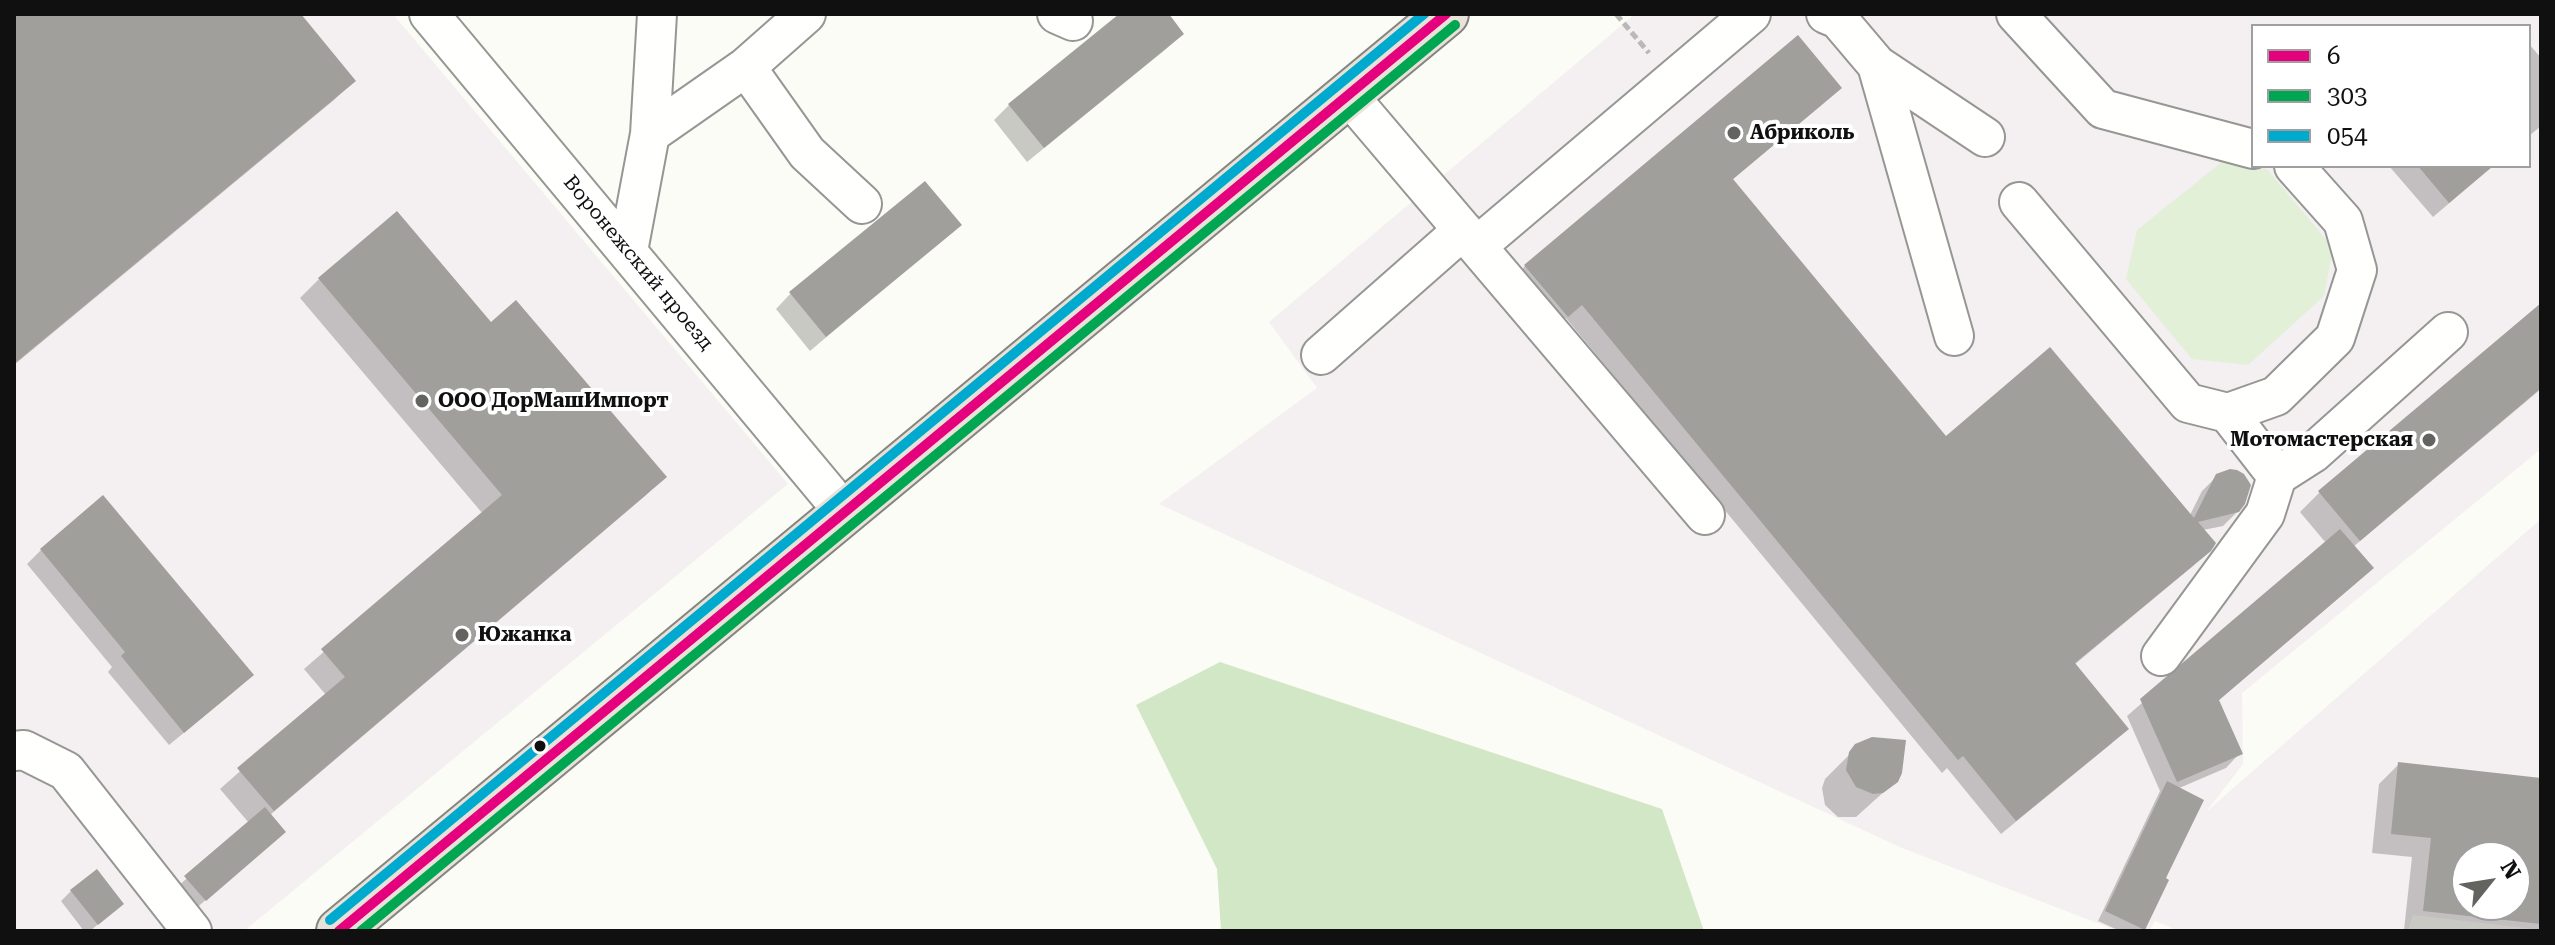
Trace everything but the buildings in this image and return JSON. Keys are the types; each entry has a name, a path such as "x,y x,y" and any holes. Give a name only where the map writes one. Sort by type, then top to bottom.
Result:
{"highway":[{"path":"339,931 1446,14"}],"street":[{"name":"Воронежский проезд","path":"429,14 845,513"},
{"path":"628,251 650,134 657,14"},
{"path":"650,134 746,67 806,14"},
{"path":"1826,14 1838,19 1877,65 1985,137"},
{"path":"2016,14 2103,109 2251,148"},
{"path":"1321,355 1673,80 1730,21"},
{"path":"1877,65 1954,336"},
{"path":"746,67 807,153 862,204"},
{"path":"1348,95 1705,515"},
{"path":"2019,202 2188,403 2228,413 2276,396 2335,338 2357,270 2343,221 2296,168"},
{"path":"2161,656 2265,514 2277,476 2313,453 2448,332"},
{"path":"2228,413 2277,476"},
{"path":"14,751 24,750 66,771 192,931"}],"path":[{"path":"1616,14 1673,80"}],"shaded area":[{"path":"14,14 393,14 788,484 244,931 14,931"},
{"path":"1635,14 2541,14 2541,449 2242,693 2243,764 2206,812 2541,519 2541,930 2464,921 2531,921 2531,841 2451,841 2451,919 2413,915 2408,931 2179,931 2155,921 2149,931 2118,931 1902,848 1159,504 1317,388 1269,322"}],"green space":[{"path":"2222,162 2267,169 2333,248 2324,296 2248,365 2192,359 2126,279 2137,230"},
{"path":"1220,662 1662,809 1704,931 1221,931 1217,869 1136,705"}],"transit line":[{"name":"054","path":"330,920 1424,14"},
{"name":"6","path":"339,931 1446,14"},
{"name":"303","path":"361,931 1455,25"}],"place":[{"name":"Абриколь","path":"1734,133"},
{"name":"ООО ДорМашИмпорт","path":"422,401"},
{"name":"Мотомастерская","path":"2429,440"},
{"name":"Южанка","path":"462,635"}]}
